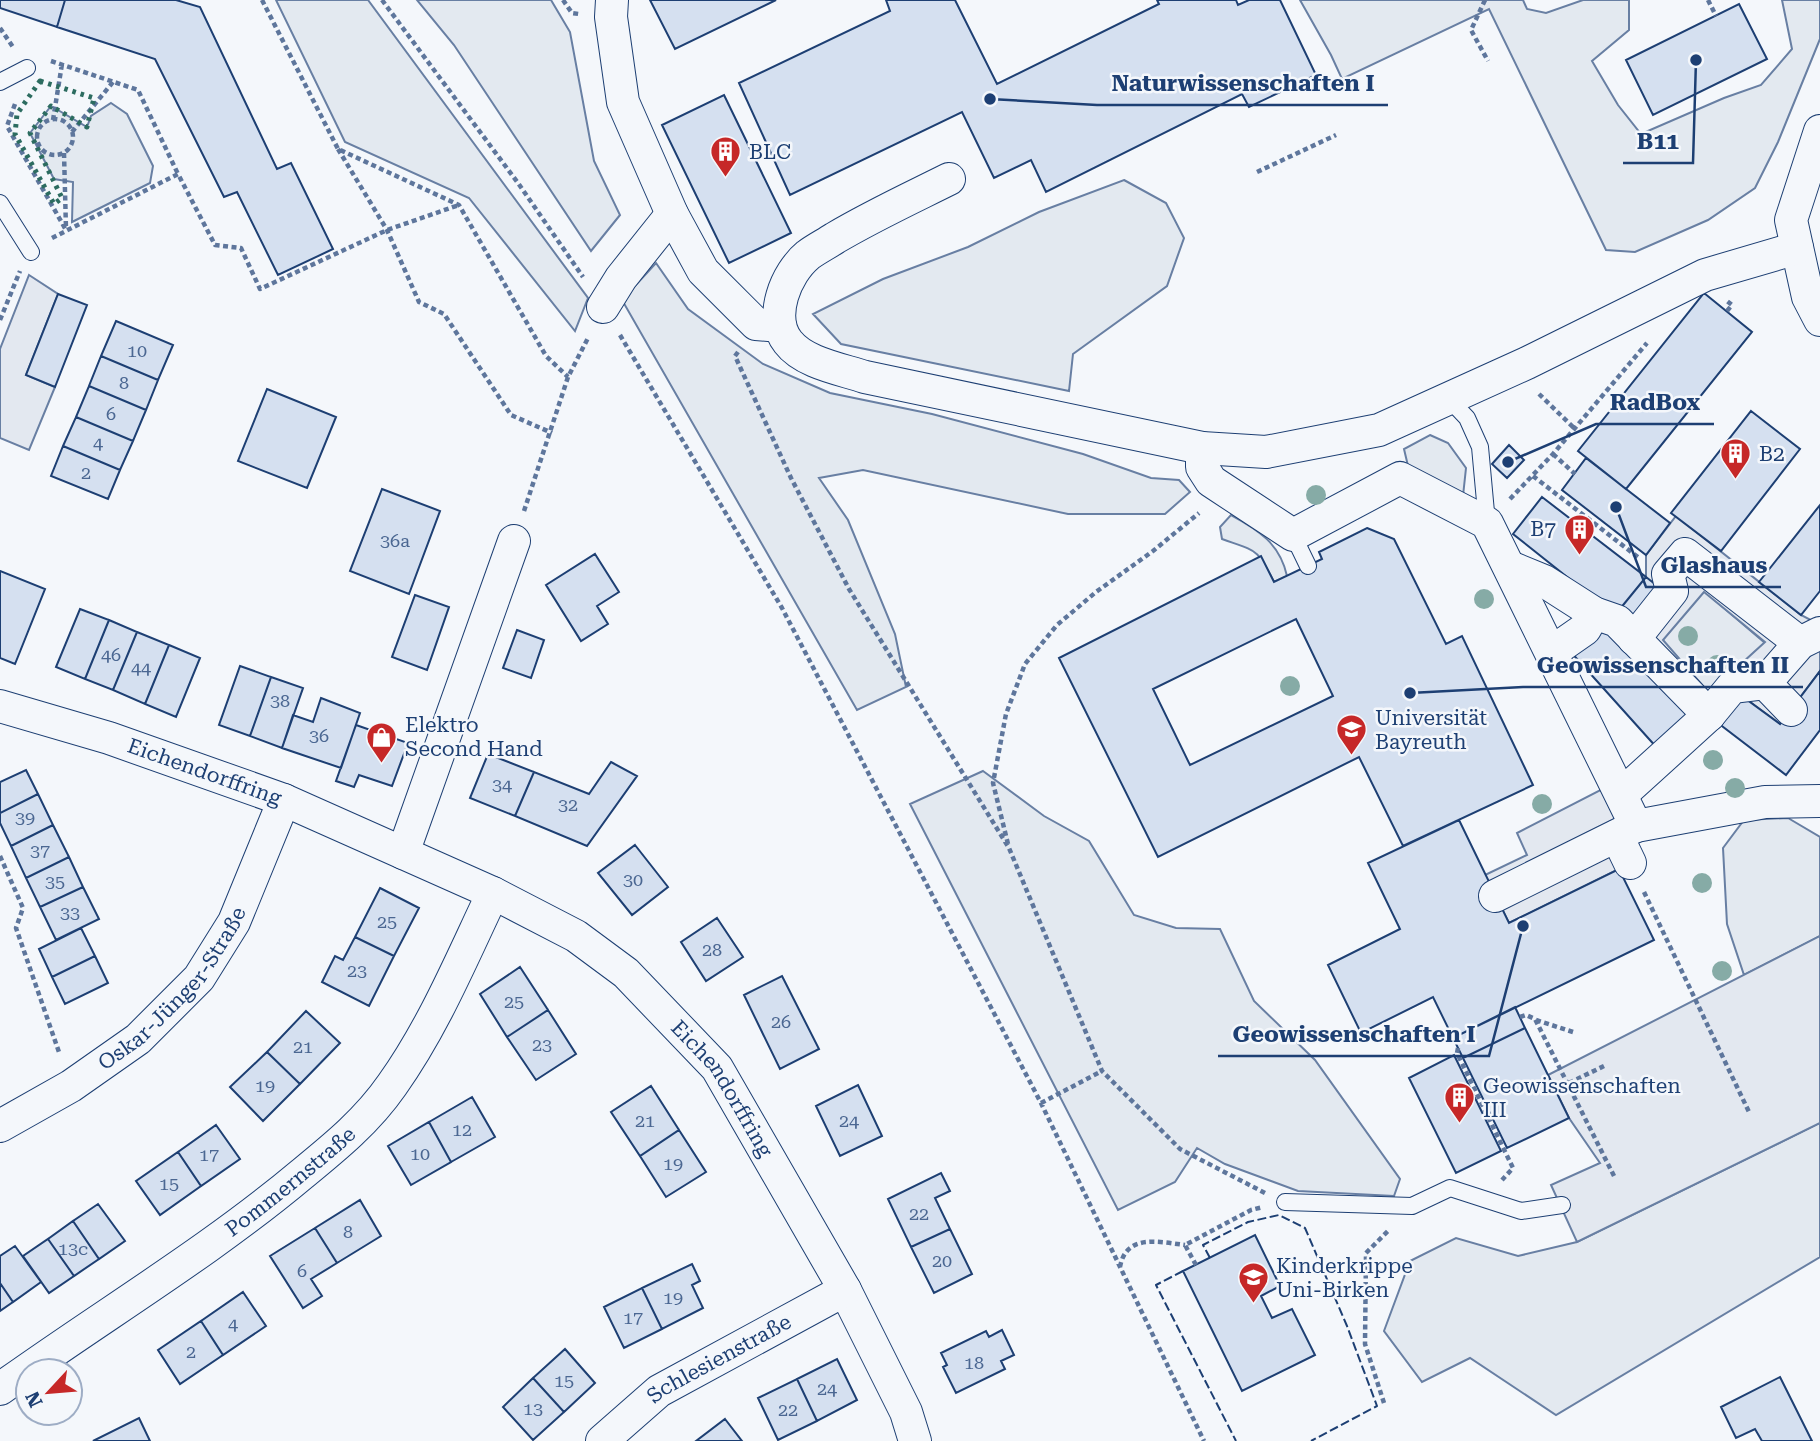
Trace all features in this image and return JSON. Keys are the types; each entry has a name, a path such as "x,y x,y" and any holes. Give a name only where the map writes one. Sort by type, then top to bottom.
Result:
{"street":[{"path":"612,0 611,18 623,102 672,214 703,271 802,354 865,377 1202,448 1266,452 1378,430 1514,369 1705,275 1797,248"},
{"path":"1820,131 1791,220 1808,297 1820,320"},
{"path":"768,325 788,282 807,256 850,229 949,179"},
{"path":"603,307 621,278 672,214"},
{"path":"1202,448 1202,467 1211,481 1293,535 1400,478 1487,523 1622,794 1628,842"},
{"path":"403,853 514,541"},
{"path":"1622,794 1709,715 1732,687 1765,683 1810,638 1672,558"},
{"path":"1634,639 1672,591 1672,558"},
{"path":"1510,567 1544,581 1594,613 1617,621 1709,715"},
{"path":"1552,652 1585,629 1594,613"},
{"path":"1765,683 1791,710"},
{"name":"Eichendorffring","path":"0,706 109,738 284,800 493,893 576,936 626,973 717,1068 845,1290 906,1412 915,1441"},
{"name":"Oskar-Jünger-Straße","path":"0,1126 71,1086 138,1039 199,978 234,922 284,800"},
{"path":"1495,896 1628,842 1765,802 1820,802"},
{"name":"Pommernstraße","path":"0,1389 261,1208 351,1134 392,1086 438,1010 493,893"},
{"name":"Schlesienstraße","path":"602,1441 659,1391 845,1290"}],"lane":[{"path":"0,82 27,68"},
{"path":"0,203 31,252"},
{"path":"1449,398 1467,418 1480,447 1487,523"},
{"path":"1293,535 1308,566"},
{"path":"1285,1202 1412,1206 1450,1188 1521,1211 1562,1205"}],"path":[{"path":"262,0 338,149 387,230 419,302 444,314 511,415 552,433"},
{"path":"382,0 518,183 603,307 782,608 1041,1103 1204,1441"},
{"path":"1485,0 1471,30 1489,61"},
{"path":"1708,0 1716,16"},
{"path":"0,28 27,68"},
{"path":"66,230 7,126 27,68 47,60 138,90 215,245 241,248 260,289 387,230 460,205"},
{"path":"53,120 62,64"},
{"path":"72,132 113,82"},
{"path":"64,153 49,154 38,142 39,130 47,121 65,122 72,132 72,144 64,153 66,230"},
{"path":"1257,172 1336,135"},
{"path":"338,149 460,205 545,356 568,377"},
{"path":"0,320 31,252 66,230 178,174"},
{"path":"514,541 552,433 568,377 603,307"},
{"path":"768,325 735,356 791,478 849,589 1009,848"},
{"path":"1487,523 1553,454 1650,339"},
{"path":"1514,369 1574,428"},
{"path":"1553,454 1575,474"},
{"path":"1533,475 1672,558"},
{"path":"1187,523 1057,625 1025,664 1006,714 993,783 1009,848 1102,1070 1180,1149 1285,1202"},
{"path":"1628,842 1749,1112"},
{"path":"0,856 23,908 16,928 71,1086"},
{"path":"1520,1017 1526,1015 1573,1032"},
{"path":"1535,1020 1615,1178"},
{"path":"1458,1048 1457,1053 1477,1097 1513,1168 1484,1199"},
{"path":"1569,1083 1604,1066"},
{"path":"1041,1103 1102,1070"},
{"path":"1120,1268 1122,1257 1133,1245 1151,1241 1185,1245 1251,1210 1285,1202"},
{"path":"1384,1403 1365,1344 1366,1253 1412,1206"},
{"path":"1185,1245 1196,1265"}],"shaded area":[{"path":"276,0 368,0 588,298 575,331 469,198 345,142"},
{"path":"417,0 551,0 570,32 594,161 620,215 591,251 454,45"},
{"path":"1300,0 1523,0 1527,9 1546,13 1583,0 1629,0 1629,30 1592,61 1618,105 1641,134 1761,85 1792,49 1782,0 1820,0 1820,39 1778,142 1755,188 1708,220 1635,252 1606,250 1489,9 1342,79"},
{"path":"111,103 127,114 153,166 150,183 72,222 73,182 54,179 30,133 51,106 87,127 91,116"},
{"path":"1124,180 1166,203 1184,238 1167,286 1073,354 1069,391 841,344 813,314 883,279 968,247 1039,212"},
{"path":"656,263 688,309 763,364 830,393 932,414 1083,454 1151,478 1179,480 1190,492 1165,514 1068,514 863,470 819,478 848,520 895,634 906,687 857,710 622,300"},
{"path":"29,275 58,294 26,375 55,387 29,450 0,438 0,349"},
{"path":"1430,435 1448,443 1466,468 1463,496 1408,466 1404,449"},
{"path":"1231,515 1267,539 1279,555 1287,576 1274,582 1260,557 1243,546 1222,539 1220,527"},
{"path":"1676,516 1801,615 1820,625 1820,671 1780,724 1739,694 1718,723 1615,615 1646,577 1646,555","holes":["1704,592 1765,642 1709,693 1663,640"]},
{"path":"1704,591 1765,643 1709,693 1662,640"},
{"path":"983,771 1044,816 1089,841 1134,915 1176,928 1220,929 1254,1001 1315,1060 1400,1179 1394,1196 1298,1191 1225,1164 1197,1148 1175,1182 1118,1210 910,804"},
{"path":"1616,782 1622,847 1619,869 1509,923 1485,875 1527,855 1517,833"},
{"path":"1788,818 1820,837 1820,936 1744,975 1727,924 1723,848 1744,820"},
{"path":"1820,936 1820,1123 1577,1242 1551,1185 1600,1163 1569,1118 1548,1075"},
{"path":"1820,1123 1820,1257 1556,1415 1470,1358 1422,1382 1384,1331 1410,1261 1456,1238 1518,1256 1577,1242"}],"building":[{"path":"0,0 65,0 57,27 0,8"},
{"path":"65,0 176,0 200,7 277,169 291,163 333,249 278,275 237,192 224,197 155,59 57,27"},
{"path":"650,0 776,0 675,49"},
{"path":"886,0 955,0 997,84 1159,4 1157,0 1236,0 1238,5 1249,0 1280,0 1316,75 1249,107 1242,94 1046,192 1031,160 994,178 962,112 790,195 739,83 890,11"},
{"path":"1739,4 1767,59 1653,115 1626,60"},
{"name":"BLC","path":"724,95 791,233 729,263 662,125"},
{"path":"1704,293 1752,332 1626,489 1578,451"},
{"path":"58,294 87,305 55,387 26,375"},
{"path":"116,321 173,345 158,380 101,356"},
{"path":"101,356 158,380 146,410 89,386"},
{"path":"89,386 146,410 133,441 76,417"},
{"path":"267,389 336,417 307,488 238,461"},
{"name":"B2","path":"1751,411 1800,449 1721,551 1671,513"},
{"path":"76,417 133,441 120,470 63,446"},
{"path":"1509,445 1524,460 1507,478 1492,464"},
{"path":"63,446 120,470 108,499 51,476"},
{"path":"1586,458 1670,523 1646,555 1562,490"},
{"path":"382,489 440,511 409,594 350,571"},
{"name":"B7","path":"1542,497 1646,577 1615,615 1513,534"},
{"path":"1820,505 1820,591 1801,615 1759,582"},
{"path":"1367,528 1394,539 1446,644 1462,636 1533,785 1403,846 1359,757 1158,857 1059,658 1261,556 1274,582 1322,559 1319,552","holes":["1296,619 1333,696 1190,765 1153,689"]},
{"path":"595,554 619,592 597,606 608,624 581,641 546,585"},
{"path":"0,571 45,589 15,664 0,658"},
{"path":"1646,577 1665,592 1634,630 1615,615"},
{"path":"415,595 449,607 427,670 392,657"},
{"path":"80,609 109,620 85,679 56,667"},
{"path":"1603,619 1692,718 1658,749 1569,650"},
{"path":"109,620 137,632 113,690 85,679"},
{"path":"517,630 544,640 531,678 503,668"},
{"path":"137,632 169,645 145,704 113,690"},
{"path":"169,645 200,658 176,717 145,704"},
{"path":"240,666 271,677 250,736 219,725"},
{"path":"1820,671 1820,730 1786,775 1718,723 1739,694 1780,724"},
{"path":"271,677 303,688 282,748 250,736"},
{"path":"321,698 360,713 341,768 282,748 293,715 313,722"},
{"path":"356,725 408,743 392,786 359,775 354,787 336,781"},
{"path":"488,754 534,772 515,816 470,798"},
{"path":"611,762 637,776 587,846 515,816 534,772 589,794"},
{"path":"26,770 38,794 0,813 0,782"},
{"path":"38,794 53,825 11,846 0,823 0,813"},
{"path":"1459,820 1509,923 1619,869 1654,940 1453,1038 1433,997 1361,1033 1328,965 1400,929 1368,863"},
{"path":"53,825 69,857 26,878 11,846"},
{"path":"635,845 668,887 632,915 598,873"},
{"path":"69,857 83,887 40,907 26,878"},
{"path":"83,887 99,919 56,940 40,907"},
{"path":"380,888 419,908 394,956 355,937"},
{"path":"717,918 743,957 706,981 681,942"},
{"path":"81,928 95,956 52,977 39,949"},
{"path":"355,937 394,956 369,1006 322,982 335,956 343,960"},
{"path":"95,956 108,983 65,1004 52,977"},
{"path":"520,967 548,1010 507,1037 480,994"},
{"path":"782,976 819,1049 780,1069 744,995"},
{"path":"1515,1007 1525,1028 1463,1058 1453,1038"},
{"path":"548,1010 576,1054 536,1080 507,1037"},
{"path":"306,1011 340,1043 300,1084 267,1052"},
{"path":"1525,1028 1569,1118 1507,1148 1463,1058"},
{"path":"267,1052 300,1084 263,1121 230,1087"},
{"name":"Geowissenschaften III","path":"1454,1055 1501,1151 1456,1173 1409,1078"},
{"path":"858,1085 882,1136 840,1156 816,1106"},
{"path":"651,1086 679,1130 640,1156 611,1112"},
{"path":"472,1097 495,1137 451,1162 429,1122"},
{"path":"429,1122 451,1162 411,1185 388,1146"},
{"path":"216,1125 240,1159 201,1186 178,1152"},
{"path":"679,1130 706,1172 666,1197 640,1156"},
{"path":"178,1152 201,1186 160,1215 136,1181"},
{"path":"941,1173 950,1191 935,1198 950,1229 911,1247 888,1199"},
{"path":"360,1200 381,1236 337,1263 315,1228"},
{"path":"98,1204 125,1241 99,1259 73,1221"},
{"path":"73,1221 99,1259 74,1276 48,1239"},
{"path":"315,1228 337,1263 311,1279 322,1296 303,1308 270,1256"},
{"path":"950,1229 972,1274 934,1293 911,1247"},
{"path":"1255,1235 1280,1286 1261,1296 1272,1318 1292,1309 1315,1355 1242,1391 1183,1271"},
{"path":"48,1239 74,1276 49,1293 23,1256"},
{"path":"15,1246 41,1282 13,1302 0,1283 0,1256"},
{"path":"692,1264 700,1281 692,1285 703,1308 662,1329 642,1288"},
{"path":"0,1283 13,1302 0,1311"},
{"path":"642,1288 662,1329 624,1348 604,1307"},
{"path":"243,1292 266,1326 223,1355 201,1321"},
{"path":"201,1321 223,1355 180,1384 158,1350"},
{"path":"1002,1330 1014,1355 1001,1361 1005,1369 956,1393 943,1367 947,1365 941,1353 986,1331 989,1337"},
{"path":"565,1349 595,1383 564,1412 533,1378"},
{"path":"837,1359 857,1400 817,1421 797,1379"},
{"path":"1780,1377 1812,1441 1762,1441 1755,1429 1736,1438 1721,1407"},
{"path":"533,1378 564,1412 533,1440 503,1407"},
{"path":"797,1379 817,1421 778,1440 758,1398"},
{"path":"139,1418 150,1441 93,1441"},
{"path":"725,1419 742,1441 696,1441"}],"hedge":[{"path":"40,81 94,98 87,127 51,106 30,133 62,198 54,204 15,134 17,114 40,81"}],"fence":[{"path":"1210,1258 1203,1245 1248,1222 1279,1215 1305,1228 1347,1326 1377,1406 1311,1441"},
{"path":"1183,1271 1156,1285 1236,1441"}],"place":[{"name":"B11","path":"1696,60"},
{"name":"Naturwissenschaften I","path":"990,99"},
{"name":"BLC","path":"726,179"},
{"name":"RadBox","path":"1508,462"},
{"name":"B2","path":"1736,481"},
{"name":"Glashaus","path":"1616,507"},
{"name":"B7","path":"1579,556"},
{"name":"Geowissenschaften II","path":"1410,693"},
{"name":"Universität Bayreuth","path":"1352,757"},
{"name":"Elektro Second Hand","path":"382,764"},
{"name":"Geowissenschaften I","path":"1523,926"},
{"name":"Geowissenschaften III","path":"1460,1125"},
{"name":"Kinderkrippe Uni-Birken","path":"1253,1305"}]}
